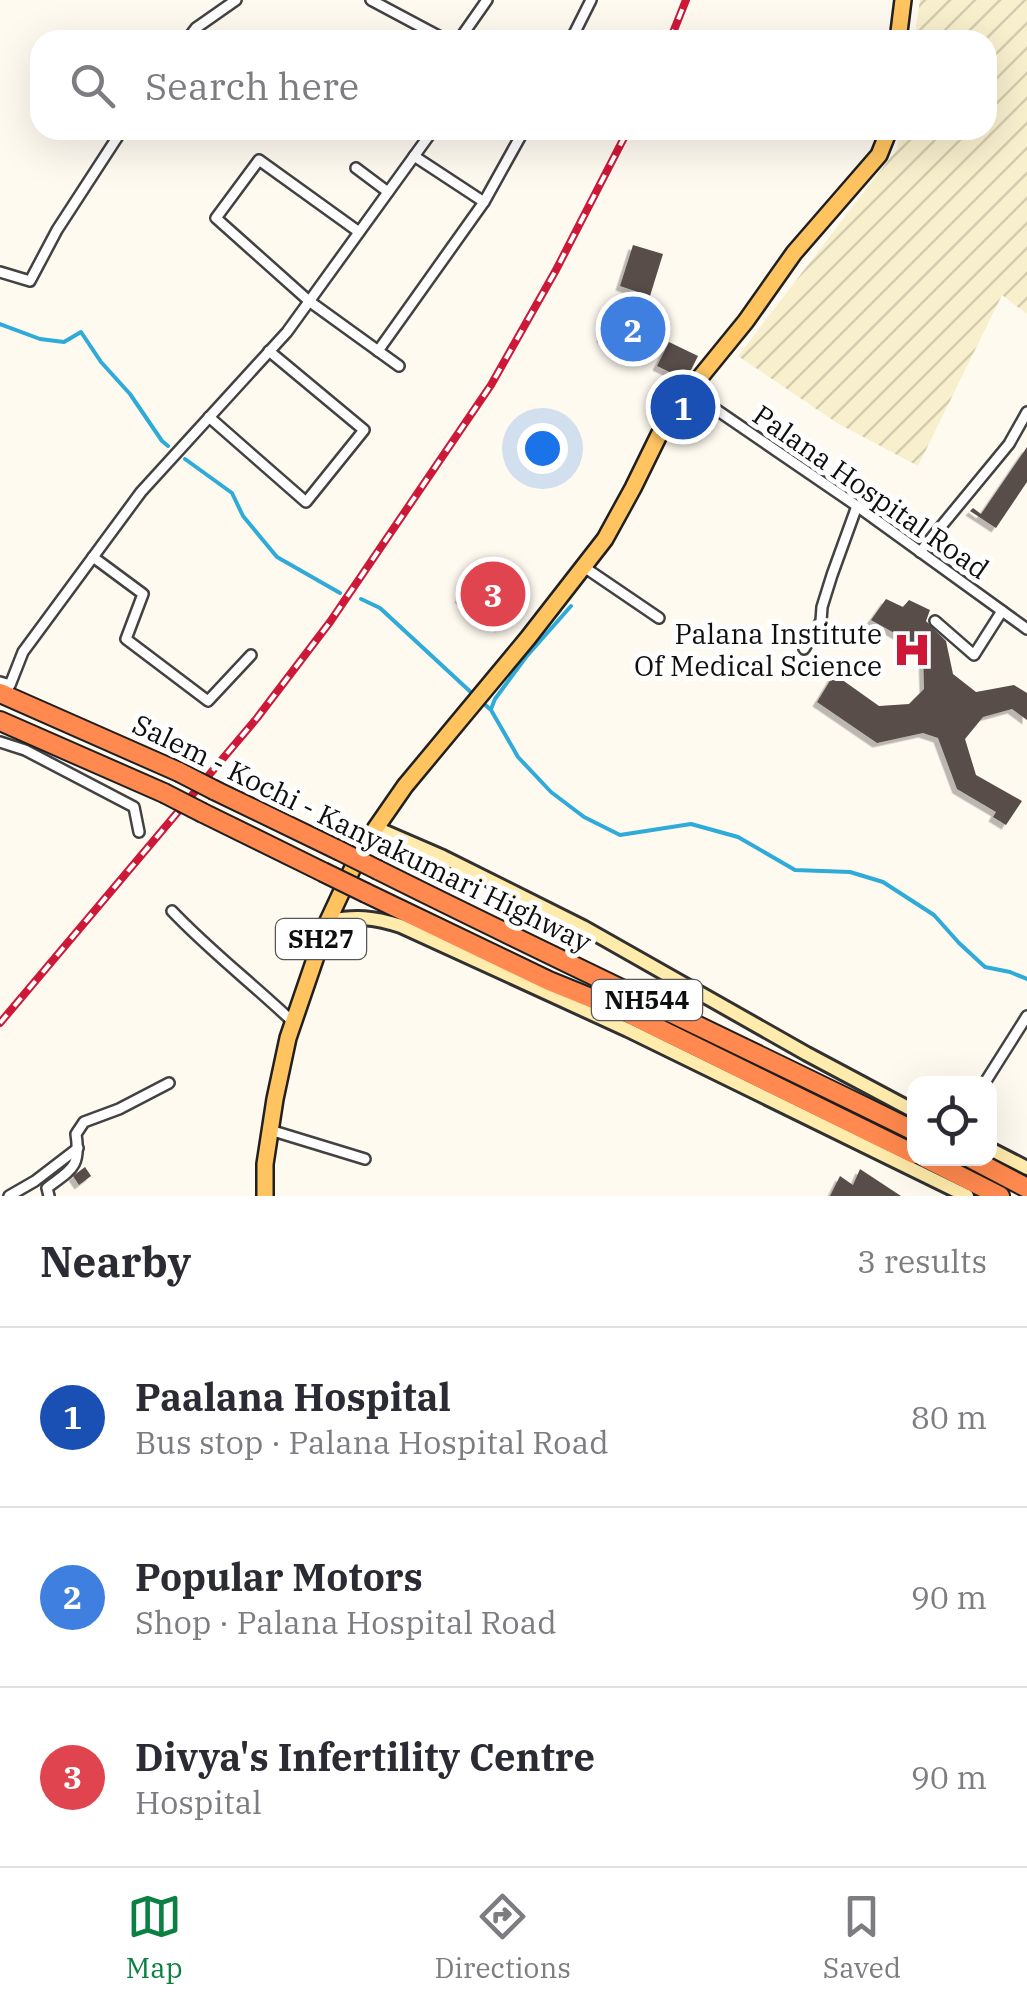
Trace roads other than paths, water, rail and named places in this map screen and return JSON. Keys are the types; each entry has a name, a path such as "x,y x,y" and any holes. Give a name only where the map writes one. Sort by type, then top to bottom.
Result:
{"highway":[{"name":"Salem - Kochi - Kanyakumari Highway","path":"0,693 179,772 907,1127"},
{"name":"Salem - Kochi - Kanyakumari Highway","path":"0,721 164,793 907,1151"},
{"path":"941,1166 1000,1196"},
{"path":"985,1166 1027,1188"}],"main road":[{"path":"899,30 902,0"},
{"name":"SH27","path":"265,1196 270,1130 293,1022 328,921 362,848 405,786 464,718 605,539 659,435 689,391 746,322 794,254 880,155 885,140"}],"street":[{"path":"194,30 236,0"},
{"path":"371,0 427,30"},
{"path":"466,30 487,0"},
{"path":"575,30 591,0"},
{"path":"0,272 30,281 57,230 116,140"},
{"path":"0,682 10,685 23,652 140,492 287,332 425,140"},
{"path":"378,351 484,202 518,140"},
{"path":"414,156 484,202"},
{"path":"359,232 259,160 216,218 310,301 399,366"},
{"path":"356,168 388,192"},
{"path":"209,417 306,502 364,430 269,351"},
{"name":"Palana Hospital Road","path":"689,391 1027,629"},
{"path":"920,552 1000,456 1027,412"},
{"path":"804,649 821,621 832,575 857,506"},
{"path":"93,556 143,594 126,639 208,701 251,655"},
{"path":"584,567 658,618"},
{"path":"935,621 974,656 1002,612"},
{"path":"0,742 26,750 134,806 139,832"},
{"path":"376,828 583,927 907,1107"},
{"path":"172,911 203,944 248,979 293,1022"},
{"path":"328,921 354,916 401,926 628,1030 967,1196"},
{"path":"989,1076 1027,1016"},
{"path":"49,1196 47,1188 76,1165 76,1134 84,1122 169,1083"},
{"path":"270,1130 366,1160"},
{"path":"9,1196 35,1182 78,1148"},
{"path":"997,1153 1027,1168"}],"waterway":[{"path":"0,324 40,339 64,342 81,332 168,446"},
{"path":"185,459 232,493 243,516 277,557 340,593"},
{"path":"361,599 380,608 475,696"},
{"path":"491,709 526,657 571,606"},
{"path":"482,702 491,710 518,757 551,792 584,817 620,835 691,824 738,837 795,870 850,872 883,882 934,915 985,967 1027,979"}],"railway":[{"path":"674,30 686,0"},
{"path":"0,1023 257,718 330,622 491,385 623,140"}],"place":[{"name":"Popular Motors","path":"633,329"},
{"name":"Paalana Hospital","path":"683,407"},
{"name":"Divya's Infertility Centre","path":"493,594"},
{"name":"Palana Institute Of Medical Science","path":"912,650"}]}
